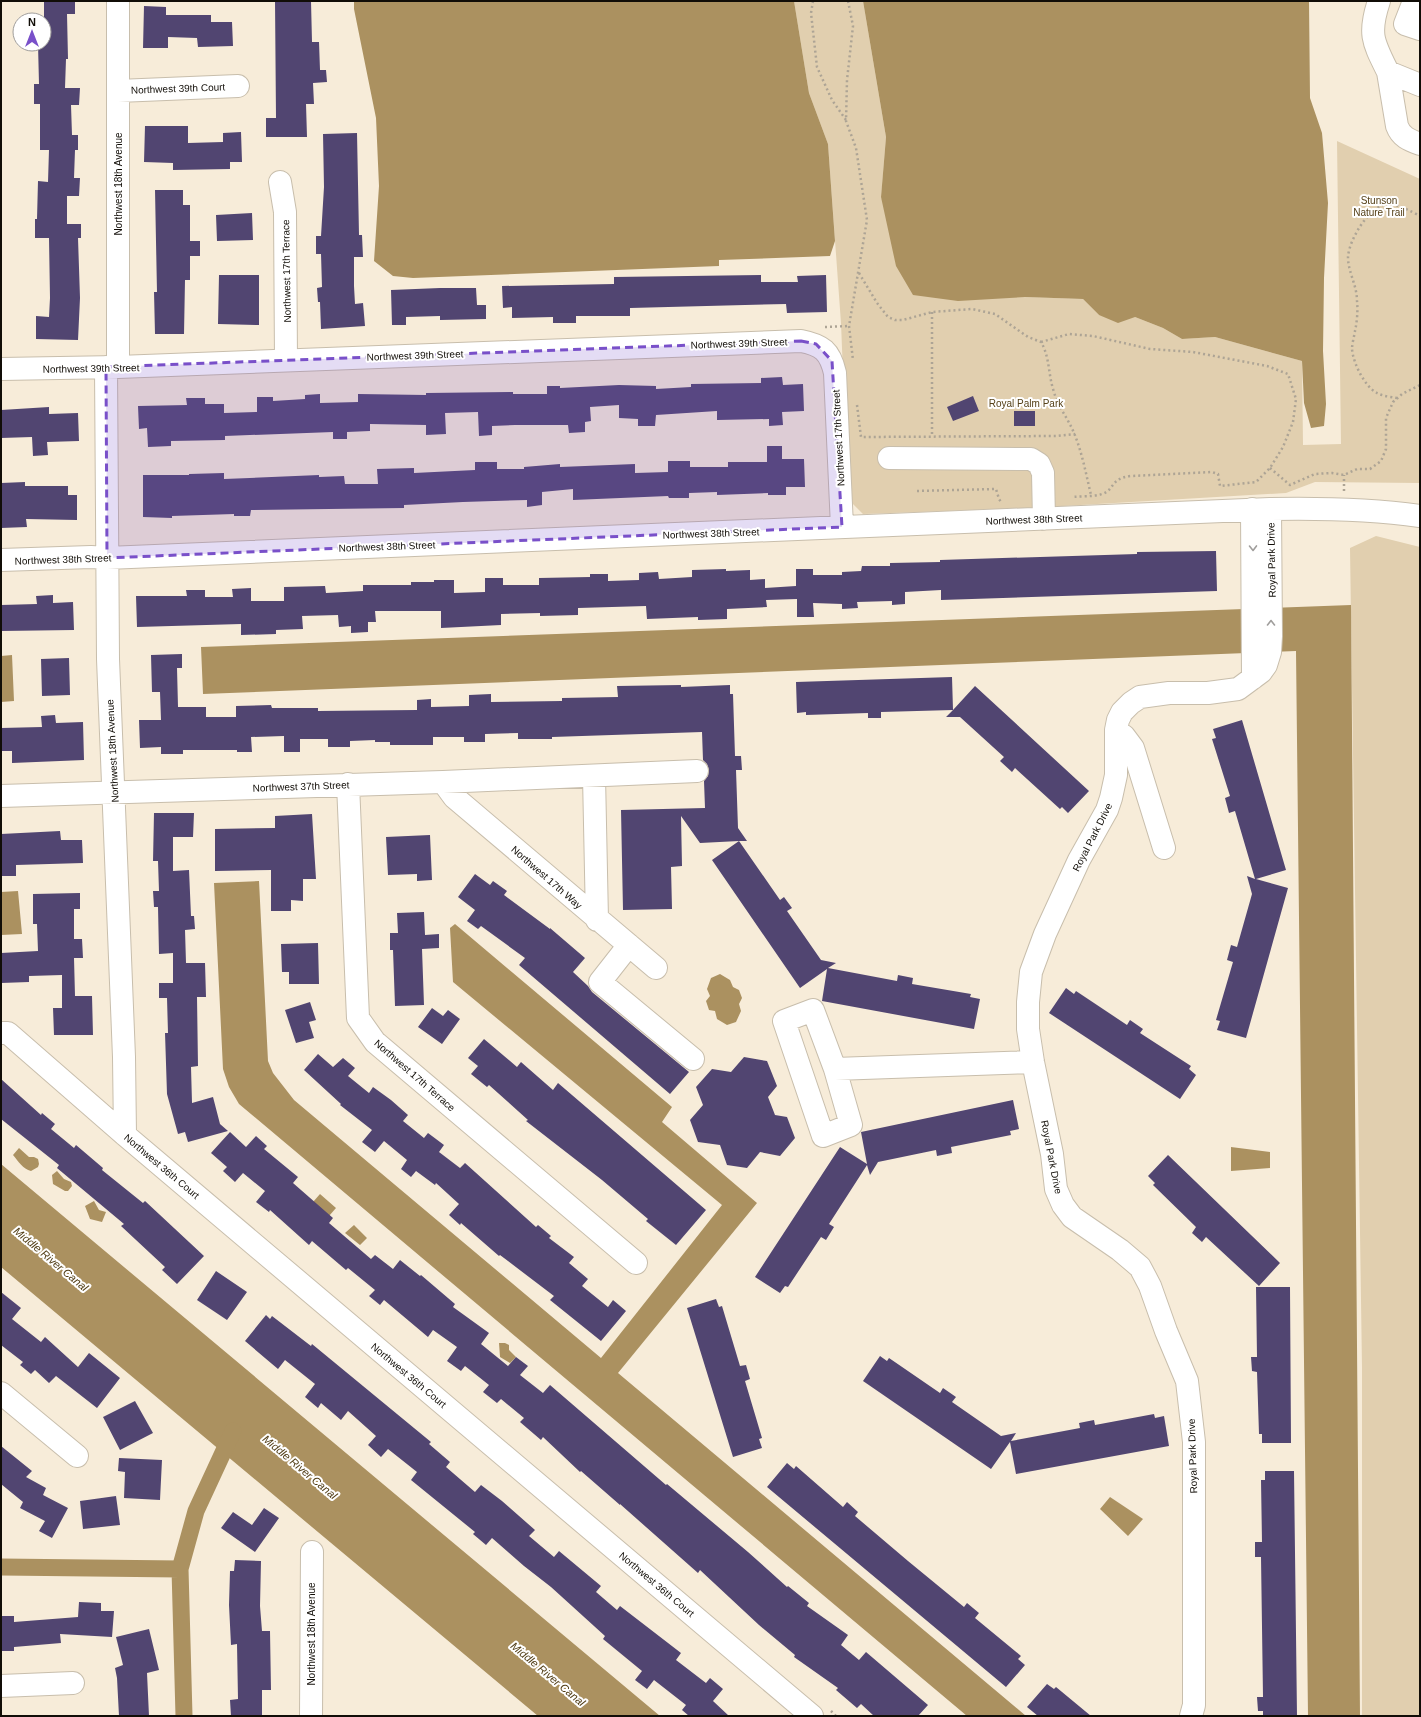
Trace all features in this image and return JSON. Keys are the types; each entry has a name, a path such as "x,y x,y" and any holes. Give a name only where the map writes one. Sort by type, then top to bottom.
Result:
{"street":[{"name":"Northwest 18th Avenue","path":"118,1 118,90 107,558 108,659 124,1050 125,1135"},
{"path":"1379,1 1373,17 1372,30 1374,44 1388,72 1397,126 1400,133 1408,139 1420,144"},
{"path":"1414,1 1405,24 1420,29"},
{"path":"1388,72 1420,85"},
{"name":"Northwest 39th Court","path":"118,90 238,86"},
{"name":"Northwest 17th Terrace","path":"280,182 285,212 286,360"},
{"name":"Northwest 39th Street","path":"1,369 112,368 801,341 816,344 826,352"},
{"name":"Northwest 17th Street","path":"826,352 832,361 835,373 842,527"},
{"path":"889,458 1031,459 1039,464 1043,473 1044,519"},
{"name":"Northwest 38th Street","path":"1,560 91,557 107,558 1261,509 1312,508 1376,510 1420,516"},
{"name":"Royal Park Drive","path":"1261,509 1253,607 1262,653"},
{"name":"Royal Park Drive","path":"1191,1716 1194,1705 1194,1442 1187,1381 1166,1331 1150,1286 1140,1267 1120,1250 1072,1217 1063,1205 1056,1189 1052,1154 1033,1062 1028,1029 1028,1002 1031,972 1045,934 1079,860 1107,810 1111,798 1116,774 1116,730 1118,720 1122,712 1140,697 1169,693 1227,691 1245,685 1253,678 1262,653 1271,593 1261,509"},
{"path":"1116,730 1124,736 1133,748 1164,848"},
{"name":"Northwest 37th Street","path":"1,796 443,782 697,772"},
{"path":"597,775 597,920"},
{"name":"Northwest 17th Way","path":"443,782 454,797 597,920 656,968"},
{"name":"Northwest 17th Terrace","path":"348,784 358,1018 375,1042 636,1263"},
{"path":"628,945 600,982 693,1059"},
{"path":"813,1010 835,1069 851,1124 823,1136 784,1021 813,1010"},
{"name":"Northwest 36th Court","path":"4,1033 812,1716"},
{"path":"835,1069 1033,1062"},
{"path":"1,1393 77,1456"},
{"name":"Northwest 18th Avenue","path":"311,1716 312,1552"},
{"path":"1,1686 73,1683"}],"path":[{"path":"813,1 811,13 817,67 832,100 846,121 856,148 866,220 859,273 849,326 853,366"},
{"path":"846,121 847,80 853,26 848,1"},
{"path":"1397,398 1378,394 1368,388 1357,367 1352,350 1357,300 1355,284 1349,271 1348,256 1352,240 1361,224 1371,212 1386,204 1404,208 1420,216"},
{"path":"859,273 877,303 888,317 895,320 903,320 932,312 972,309 995,314 1028,338 1041,342 1069,334 1093,336 1150,349 1193,352 1267,366 1288,374 1296,399 1293,422 1283,447 1270,468 1256,482 1220,486 1218,474 1212,472"},
{"path":"932,312 932,436"},
{"path":"1041,342 1046,350 1053,390 1058,403 1066,415 1075,434 1091,495"},
{"path":"1270,468 1290,485 1315,474 1332,473 1344,475 1357,470 1370,469 1381,462 1386,449 1386,418 1393,402 1402,394 1420,385"},
{"path":"856,398 860,437 1058,436 1075,434"},
{"path":"1344,475 1344,493"}],"highlighted area":[{"path":"801,341 816,344 832,361 842,527 107,558 106,367"}],"green space":[{"name":"Royal Palm Park","path":"794,1 863,1 886,137 881,198 1025,297 1083,299 1099,315 1135,317 1163,328 1182,339 1215,337 1302,361 1303,445 1341,444 1337,141 1420,179 1420,483 1315,482 1286,493 1029,508 863,514 848,499 841,323 828,144 809,93"},
{"path":"1376,536 1420,547 1420,1716 1362,1716 1362,1368 1350,548"}],"water":[{"path":"354,1 794,1 809,93 828,144 835,241 830,256 719,260 719,266 413,278 393,276 374,261 379,186 376,118 354,9"},
{"path":"863,1 1309,1 1310,98 1322,133 1328,203 1324,278 1323,351 1326,404 1324,426 1311,428 1304,403 1302,361 1215,337 1182,339 1163,328 1135,317 1118,323 1099,315 1083,299 1025,297 958,301 913,295 896,266 881,197 886,137"},
{"path":"1351,605 1360,1716 1308,1716 1296,651 203,694 201,647"},
{"path":"12,655 14,701 1,702 1,656"},
{"path":"259,881 268,1061 273,1073 294,1100 601,1358 722,1205 453,982 450,928 455,924 672,1107 662,1122 757,1203 618,1373 1026,1716 967,1716 239,1104 229,1087 223,1069 214,883"},
{"path":"18,891 22,934 1,935 1,892"},
{"path":"720,974 730,980 733,987 739,990 742,998 739,1004 741,1011 736,1022 727,1025 717,1019 715,1011 709,1010 706,1001 710,996 707,989 711,978"},
{"path":"1231,1147 1270,1152 1270,1168 1231,1171"},
{"path":"19,1148 29,1157 38,1159 38,1167 31,1171 21,1164 13,1155"},
{"name":"Middle River Canal","path":"1,1164 660,1716 538,1716 1,1267"},
{"path":"57,1171 64,1179 71,1182 72,1186 68,1191 65,1191 53,1184 52,1175"},
{"path":"320,1194 336,1208 329,1216 313,1202"},
{"path":"94,1201 99,1210 106,1212 102,1222 90,1219 85,1206"},
{"path":"354,1225 367,1238 360,1245 345,1233"},
{"path":"499,1343 509,1345 509,1350 516,1357 510,1363 500,1357"},
{"path":"1110,1497 1143,1519 1128,1536 1100,1509"}],"building":[{"path":"44,1 75,1 75,14 67,14 68,59 66,59 65,88 80,88 79,105 71,105 72,135 78,135 78,150 75,150 74,178 80,178 79,196 67,196 67,224 81,224 81,238 78,238 80,298 78,340 36,339 36,316 49,317 50,298 49,238 35,238 38,181 48,182 49,150 40,150 40,104 34,104 34,84 39,84 38,52 52,52 52,12 44,12"},
{"path":"275,1 311,1 312,42 319,42 320,70 326,70 327,82 313,83 314,104 306,104 307,137 266,137 266,118 276,118"},
{"path":"144,6 166,7 166,15 211,15 211,22 232,22 233,46 198,47 197,38 168,37 168,48 143,48"},
{"path":"145,126 188,126 188,143 223,142 223,133 241,132 242,162 230,162 230,169 173,170 173,163 144,162"},
{"path":"357,133 359,235 362,235 363,257 354,257 354,286 355,304 363,303 365,326 321,329 320,302 318,302 317,288 322,287 321,254 316,254 316,236 321,236 324,187 323,134"},
{"path":"155,190 183,190 183,205 190,205 190,241 200,241 200,256 190,256 190,280 185,280 184,334 155,334 154,292 157,292"},
{"path":"252,213 253,240 217,241 216,215"},
{"path":"219,275 259,275 259,325 218,324"},
{"path":"761,275 761,282 798,282 797,276 826,275 827,312 787,313 786,304 630,308 630,316 576,316 576,323 553,323 553,317 512,318 512,307 503,308 502,286 614,284 614,277"},
{"path":"476,288 477,305 486,305 486,319 440,320 440,316 406,317 406,325 392,325 391,290"},
{"path":"782,377 783,385 803,384 804,411 782,412 783,425 769,426 769,419 717,420 717,411 656,415 655,426 638,426 638,419 619,418 619,405 590,407 591,421 585,422 585,432 569,433 568,425 515,425 492,426 492,435 479,436 478,412 445,413 446,434 426,435 426,425 370,424 370,431 347,432 347,439 333,439 333,432 225,436 225,440 171,441 171,446 148,447 147,428 139,429 138,406 187,405 186,398 205,398 205,404 224,404 224,413 257,412 257,397 273,397 273,401 305,399 305,395 320,394 320,403 358,402 358,394 426,395 426,393 513,392 513,394 547,394 547,386 560,386 560,388 619,385 656,386 656,389 691,387 691,384 761,383 761,378"},
{"path":"973,396 979,411 953,421 947,407"},
{"path":"49,407 49,414 78,413 79,441 47,442 48,455 33,456 32,437 1,438 1,410"},
{"path":"1014,411 1035,411 1035,426 1014,426"},
{"path":"767,446 782,446 782,459 804,459 805,487 786,487 786,495 768,495 768,493 717,495 717,492 689,493 689,498 669,498 668,496 573,500 573,489 542,492 542,505 527,507 527,500 404,505 404,508 251,510 250,516 234,516 234,514 172,516 172,518 143,517 143,475 224,473 224,479 319,475 319,477 344,476 345,484 378,484 377,469 414,468 414,473 475,470 475,462 497,462 497,469 524,469 524,467 560,464 560,467 635,464 635,473 668,472 668,461 690,461 690,467 728,467 728,462 767,462"},
{"path":"25,482 25,486 68,486 68,495 77,495 77,520 26,519 27,527 1,528 1,483"},
{"path":"1216,551 1217,591 941,600 941,590 905,592 905,604 892,605 892,601 857,602 858,608 842,609 842,604 813,603 814,617 797,617 797,599 766,600 767,607 727,609 727,619 698,620 698,617 647,619 646,606 578,608 578,615 540,616 540,613 501,614 501,625 441,628 441,611 375,611 376,622 368,622 368,632 351,633 351,626 339,627 338,615 302,616 303,629 276,630 276,634 241,635 241,624 137,627 136,596 187,596 186,590 205,590 205,597 233,597 232,589 251,588 251,601 284,601 284,587 325,586 326,593 363,591 363,585 411,585 411,582 454,580 454,593 485,592 485,578 503,578 503,585 539,585 539,578 590,577 590,574 608,574 608,581 639,580 639,573 658,572 659,579 692,577 692,570 726,569 726,571 750,570 750,580 765,579 765,588 796,586 796,569 813,569 813,575 842,575 842,572 861,571 862,566 890,566 890,563 1137,554 1137,552"},
{"path":"53,595 53,603 73,602 74,630 1,631 1,605 37,604 36,596"},
{"path":"182,654 182,668 177,668 178,707 206,707 206,717 236,717 236,706 271,705 272,708 318,708 318,711 417,710 417,700 431,699 431,707 469,706 469,695 491,694 491,702 562,701 562,698 618,697 617,686 681,685 681,687 730,685 730,694 733,694 735,756 741,756 742,770 736,770 738,828 747,841 700,843 681,816 682,866 671,867 672,909 623,910 621,810 705,808 704,781 708,776 709,770 707,764 703,760 702,732 552,737 552,739 518,739 518,733 485,734 485,742 464,742 464,737 433,737 433,745 390,745 390,742 375,742 375,740 350,741 350,747 328,747 328,739 300,739 300,752 284,752 284,736 251,737 252,752 237,752 237,750 183,750 183,754 161,754 161,747 140,748 139,720 161,720 160,692 152,692 151,655"},
{"path":"69,658 70,695 42,696 41,659"},
{"path":"952,677 953,710 881,712 881,718 868,718 868,713 806,715 806,712 797,713 796,682"},
{"path":"975,686 1089,791 1068,813 1062,807 1060,809 1015,768 1012,772 1000,761 1004,757 960,717 946,717"},
{"path":"55,715 56,723 83,722 84,760 12,763 12,751 1,751 1,728 42,727 41,716"},
{"path":"1242,720 1286,870 1256,879 1288,888 1246,1038 1217,1030 1220,1021 1216,1020 1233,962 1227,960 1231,945 1237,947 1252,894 1247,876 1255,879 1235,811 1229,813 1225,798 1230,796 1212,739 1216,738 1213,729"},
{"path":"154,813 194,813 193,837 173,837 173,871 189,870 191,916 194,916 195,929 185,930 186,963 205,963 206,997 197,997 198,1066 191,1067 192,1103 213,1097 220,1124 228,1131 188,1142 185,1132 178,1134 167,1094 165,1033 168,1033 167,998 159,998 159,983 173,983 173,953 159,954 158,907 154,907 153,891 159,891 158,861 153,861"},
{"path":"312,814 316,879 303,879 303,901 291,900 291,911 271,911 271,870 215,871 215,829 275,828 275,816"},
{"path":"60,831 61,840 82,840 83,863 16,865 16,876 1,876 1,834"},
{"path":"430,835 432,880 417,881 417,874 388,875 386,837"},
{"path":"739,841 780,900 784,897 792,908 787,911 821,960 836,963 828,968 897,981 898,975 913,978 912,984 971,994 970,997 980,999 974,1029 822,1001 827,969 800,988 712,860"},
{"path":"475,874 490,885 493,881 507,891 504,895 550,928 585,958 573,972 588,986 592,992 689,1072 670,1094 519,965 525,958 481,926 478,929 467,921 475,910 458,897"},
{"path":"80,893 80,909 74,909 74,939 82,939 83,958 74,958 75,996 92,996 93,1035 54,1035 53,1008 62,1008 62,975 29,976 29,982 1,983 1,953 38,951 37,924 33,924 33,894"},
{"path":"424,912 425,935 439,934 439,948 422,949 424,1005 395,1006 393,950 390,950 390,933 398,933 397,913"},
{"path":"318,943 319,984 289,984 289,972 282,972 281,944"},
{"path":"1066,988 1074,994 1076,991 1127,1025 1130,1020 1143,1029 1140,1033 1191,1066 1189,1069 1196,1075 1180,1099 1049,1013"},
{"path":"310,1002 316,1020 309,1022 314,1038 296,1043 285,1010"},
{"path":"432,1008 443,1016 448,1010 460,1019 442,1044 418,1027"},
{"path":"484,1039 517,1067 521,1062 553,1090 558,1083 706,1210 676,1245 646,1221 648,1219 602,1180 526,1121 528,1120 489,1085 487,1087 471,1074 478,1066 468,1058"},
{"path":"318,1054 333,1067 343,1058 355,1068 348,1076 369,1093 373,1087 391,1100 408,1115 403,1121 424,1138 428,1133 444,1145 439,1152 460,1168 465,1163 536,1227 538,1225 551,1236 549,1238 574,1257 569,1263 588,1279 582,1286 608,1307 613,1300 626,1311 601,1341 550,1300 554,1296 500,1255 499,1256 461,1223 460,1225 449,1215 459,1204 436,1183 435,1185 416,1171 411,1177 401,1169 407,1160 384,1141 375,1152 362,1142 372,1130 340,1105 341,1104 304,1070"},
{"path":"744,1057 767,1061 777,1086 768,1097 775,1115 787,1117 795,1138 780,1156 760,1152 747,1168 727,1165 720,1145 698,1142 690,1120 703,1105 696,1087 712,1069 731,1072"},
{"path":"1,1079 41,1115 42,1113 55,1124 51,1129 74,1148 76,1145 103,1168 102,1170 143,1203 145,1201 204,1256 177,1284 162,1270 165,1267 121,1226 124,1224 57,1168 59,1165 1,1119"},
{"path":"1013,1100 1019,1129 1010,1131 1011,1135 951,1147 952,1153 937,1156 936,1150 878,1162 870,1175 867,1165 829,1224 834,1227 826,1240 821,1237 788,1287 785,1286 780,1293 755,1277 840,1147 867,1164 861,1132"},
{"path":"230,1132 246,1147 256,1136 267,1146 264,1149 298,1177 293,1183 333,1218 329,1223 371,1259 375,1255 393,1269 400,1260 420,1276 421,1275 455,1304 453,1307 489,1333 481,1344 508,1366 516,1357 528,1366 520,1375 543,1393 550,1385 666,1485 667,1484 748,1552 787,1587 788,1586 809,1603 807,1606 848,1635 841,1645 859,1660 866,1652 928,1705 918,1716 874,1716 861,1704 857,1708 836,1690 838,1688 794,1657 795,1655 759,1625 700,1570 698,1573 620,1504 581,1471 580,1472 543,1437 541,1440 520,1422 524,1418 501,1399 497,1403 483,1392 489,1385 465,1366 461,1371 447,1361 457,1347 433,1330 428,1337 384,1300 380,1305 369,1296 375,1290 348,1268 346,1270 312,1241 309,1245 270,1210 269,1212 256,1202 265,1191 243,1173 235,1182 223,1171 227,1167 211,1153"},
{"path":"1168,1155 1280,1263 1259,1286 1206,1237 1202,1242 1192,1233 1196,1227 1153,1185 1155,1183 1148,1176"},
{"path":"216,1271 247,1292 227,1320 197,1300"},
{"path":"1256,1287 1290,1287 1291,1443 1262,1443 1262,1434 1259,1434 1257,1372 1252,1371 1251,1357 1257,1357"},
{"path":"1,1292 21,1308 12,1319 41,1342 45,1337 78,1367 89,1353 120,1378 97,1408 56,1376 49,1383 35,1370 31,1374 20,1365 23,1362 1,1345"},
{"path":"716,1299 719,1307 722,1306 740,1366 746,1365 750,1379 745,1381 762,1438 759,1439 762,1448 733,1457 687,1308"},
{"path":"266,1315 270,1319 272,1316 311,1346 312,1344 431,1442 429,1444 450,1462 446,1467 475,1492 481,1485 502,1501 535,1530 529,1536 554,1557 559,1551 601,1586 596,1592 617,1610 620,1606 681,1653 676,1660 706,1683 710,1678 723,1689 713,1701 729,1716 689,1716 682,1710 686,1705 654,1680 647,1689 635,1680 642,1671 603,1639 605,1636 551,1587 492,1538 486,1545 473,1534 475,1532 411,1480 417,1472 388,1449 381,1457 368,1445 376,1436 348,1411 341,1420 321,1403 318,1408 305,1397 315,1384 285,1360 278,1369 245,1341"},
{"path":"880,1356 887,1361 889,1358 940,1393 943,1388 956,1397 952,1402 1001,1436 1016,1433 1011,1441 1080,1428 1079,1423 1094,1420 1095,1425 1154,1414 1155,1418 1164,1416 1169,1446 1016,1474 1010,1442 991,1469 863,1381"},
{"path":"135,1401 153,1433 120,1450 103,1417"},
{"path":"1,1446 32,1471 26,1477 46,1488 43,1495 68,1508 52,1538 39,1531 45,1521 20,1508 23,1502 1,1484"},
{"path":"119,1458 162,1460 160,1500 124,1498 125,1472 118,1471"},
{"path":"787,1463 794,1469 796,1466 843,1507 847,1502 858,1512 855,1516 908,1561 964,1607 967,1603 979,1613 975,1618 1021,1656 1018,1659 1025,1665 1006,1687 767,1487"},
{"path":"1265,1471 1294,1471 1297,1716 1263,1716 1263,1711 1258,1711 1257,1697 1263,1697 1261,1557 1255,1557 1255,1542 1262,1542 1261,1480 1265,1480"},
{"path":"116,1496 120,1525 83,1529 80,1501"},
{"path":"264,1508 279,1518 255,1552 221,1528 233,1512 252,1525"},
{"path":"235,1560 261,1561 260,1606 262,1631 270,1631 271,1690 262,1690 262,1716 231,1716 230,1700 238,1699 237,1644 231,1645 229,1605 230,1571 234,1571"},
{"path":"79,1602 101,1603 101,1611 114,1611 112,1637 60,1634 61,1643 14,1647 14,1651 1,1651 1,1616 14,1616 14,1622 78,1617"},
{"path":"149,1629 159,1670 147,1673 149,1716 119,1716 115,1668 123,1665 116,1637"},
{"path":"1047,1684 1054,1689 1056,1687 1091,1716 1038,1716 1027,1707"}],"waterway":[{"path":"1,1567 180,1569 196,1511 233,1431"},
{"path":"180,1569 184,1716"}],"park label":[{"name":"Stunson Nature Trail","path":"1379,206"}]}
